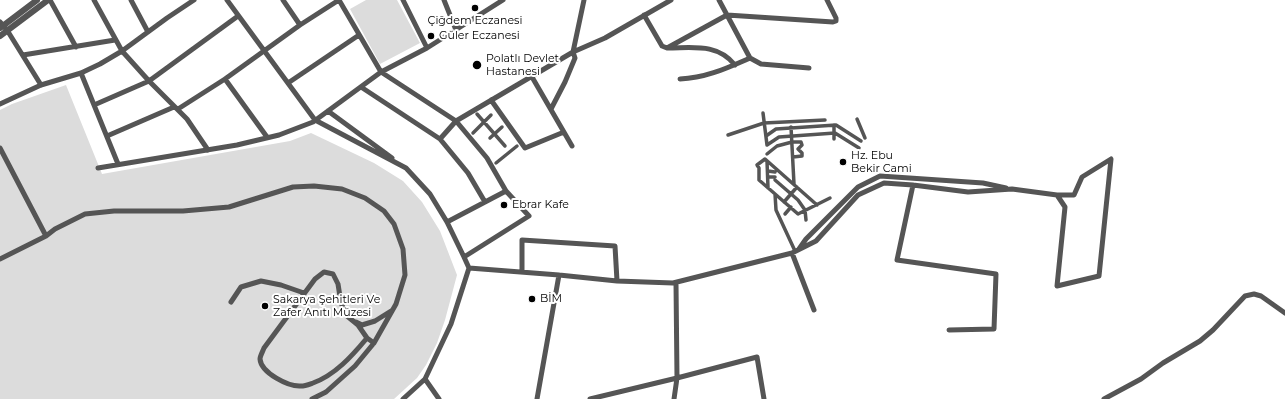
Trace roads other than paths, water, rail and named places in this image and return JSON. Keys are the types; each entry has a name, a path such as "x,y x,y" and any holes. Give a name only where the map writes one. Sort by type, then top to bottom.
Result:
{"street":[{"path":"0,36 3,26 37,0"},
{"path":"3,26 49,0 76,47"},
{"path":"94,0 122,51 149,81 187,119 208,150"},
{"path":"131,0 148,32"},
{"path":"0,104 41,85 81,73 100,64 122,51 194,0"},
{"path":"227,0 315,120 406,168"},
{"path":"283,0 300,25"},
{"path":"107,136 176,108 225,79 263,50 339,0 381,72 456,121 487,158 506,191 529,216 464,257"},
{"path":"403,0 427,48"},
{"path":"444,0 456,30"},
{"path":"98,168 237,145 279,135 315,120 381,72 427,48 496,2 503,0"},
{"path":"551,109 575,58 573,52 584,0"},
{"path":"440,139 456,121 573,52 605,38 671,0"},
{"path":"719,0 750,58 761,64 809,68"},
{"path":"667,48 727,15 836,21 827,0"},
{"path":"644,15 662,46 667,48 709,48 724,54 735,65"},
{"path":"94,105 149,81 238,16"},
{"path":"3,26 41,85"},
{"path":"288,83 360,35"},
{"path":"23,55 116,40"},
{"path":"680,79 692,79 708,75 750,58"},
{"path":"81,73 118,164"},
{"path":"532,77 572,146"},
{"path":"225,79 267,137"},
{"path":"361,87 440,139 468,173 485,202"},
{"path":"491,100 525,148 564,132"},
{"path":"328,111 406,168 430,194 447,222 468,268 451,324 424,379 404,399"},
{"path":"763,113 767,145 779,137 834,133 859,148"},
{"path":"477,114 505,146"},
{"path":"473,133 491,115"},
{"path":"857,119 865,138"},
{"path":"728,135 764,123 825,120"},
{"path":"784,202 791,194 794,184 791,122"},
{"path":"766,136 776,129 836,125 861,141"},
{"path":"834,126 834,139"},
{"path":"490,138 502,127"},
{"path":"767,154 777,146 792,142 801,142 802,145 798,149"},
{"path":"496,163 517,146"},
{"path":"0,148 46,236"},
{"path":"792,149 798,149 802,153 802,156 793,157"},
{"path":"816,205 765,159 757,166 759,168 759,180 798,214 805,210 816,205 830,198"},
{"path":"795,251 858,187 880,176 983,183 1012,189 1074,195 1082,178 1111,160 1099,276 1056,286 1065,206 1057,194"},
{"path":"767,161 768,188"},
{"path":"768,171 775,172"},
{"path":"768,177 776,180 798,200 805,210 806,220"},
{"path":"768,182 776,180"},
{"path":"468,268 617,281 676,283 795,251 816,241 858,195 884,183 968,192 1012,189"},
{"path":"785,189 794,184"},
{"path":"913,185 897,260 996,274 994,329 949,330"},
{"path":"0,259 85,214 114,211 184,211 229,207 293,187 314,186 342,189 365,198 384,211 394,224 403,249 405,275 396,304 374,343 355,366 326,392 312,399"},
{"path":"447,222 506,191"},
{"path":"776,194 776,210 795,251 814,310"},
{"path":"785,214 791,208"},
{"path":"522,272 522,240 615,246 617,281"},
{"path":"367,338 351,357 328,375 314,383 300,386 283,382 262,367 260,358 264,348 315,279 324,272 333,274 338,284 341,303 347,316 358,326 367,338 374,343"},
{"path":"537,399 559,275"},
{"path":"231,302 241,287 261,281 281,285 304,294"},
{"path":"674,399 677,378 676,283"},
{"path":"1104,399 1141,379 1200,341 1213,330 1245,296 1254,294 1261,296 1285,313"},
{"path":"353,321 362,325 375,321 392,311"},
{"path":"590,399 758,357 764,399"},
{"path":"424,379 439,399"}],"place":[{"name":"Çiğdem Eczanesi","path":"475,8"},
{"name":"Güler Eczanesi","path":"431,36"},
{"name":"Polatlı Devlet Hastanesi","path":"477,65"},
{"name":"Hz. Ebu Bekir Cami","path":"843,162"},
{"name":"Ebrar Kafe","path":"504,205"},
{"name":"BİM","path":"532,299"},
{"name":"Sakarya Şehitleri Ve Zafer Anıtı Müzesi","path":"265,306"}]}
